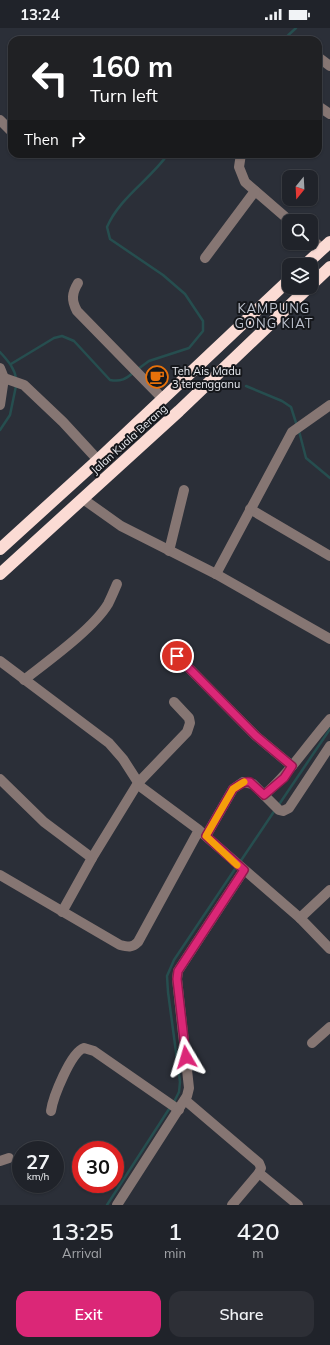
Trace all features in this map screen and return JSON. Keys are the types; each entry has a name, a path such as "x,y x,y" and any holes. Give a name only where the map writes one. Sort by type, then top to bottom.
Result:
{"highway":[{"path":"312,258 326,245"},
{"name":"Jalan Kuala Berang","path":"318,278 330,267"},
{"name":"Jalan Kuala Berang","path":"0,549 98,460 282,287"},
{"name":"Jalan Kuala Berang","path":"0,574 184,406 302,294"}],"street":[{"path":"0,120 8,128"},
{"path":"240,158 238,162 240,172 245,182 282,214"},
{"path":"205,258 255,191"},
{"path":"78,283 72,297 73,304 77,311 163,399"},
{"path":"0,368 7,378 24,385 63,422 98,460"},
{"path":"0,405 7,378"},
{"path":"216,574 292,432 330,405"},
{"path":"169,551 184,490"},
{"path":"83,499 121,526 216,574 330,640"},
{"path":"250,509 330,556"},
{"path":"24,680 94,620 107,604 117,584"},
{"path":"177,656 256,736 292,766"},
{"path":"0,661 109,743 123,759 141,787 202,833 239,867 300,918 330,949"},
{"path":"62,912 92,858 138,783 190,728 189,718 174,702"},
{"path":"264,795 284,778 330,719"},
{"path":"0,875 120,945 128,948 134,946 138,942 202,833 233,789 243,782 250,782 271,804 283,811 289,808 294,802 330,746"},
{"path":"0,779 44,822 92,858"},
{"path":"117,1205 177,1108 186,1100 189,1088 177,979 178,971 239,867"},
{"path":"300,918 330,890"},
{"path":"312,1043 330,1027"},
{"path":"52,1111 56,1092 75,1055 84,1048 94,1051 177,1108"},
{"path":"186,1100 259,1163 261,1168 259,1173 232,1205"},
{"path":"259,1173 298,1205"}],"building":[{"name":"Teh Ais Madu 3 terengganu","path":"158,368 166,375 157,384 150,377"}],"waterway":[{"path":"287,36 296,28"},
{"path":"138,369 149,361 189,348 203,331 203,321 185,294 163,275 110,239 107,227 119,207 165,158"},
{"path":"11,364 54,338 62,336 74,341 110,380 117,381 134,372"},
{"path":"0,352 8,361 16,379"},
{"path":"0,430 10,415 16,386"},
{"path":"246,386 282,401 291,407 297,426"},
{"path":"299,431 306,458 330,478"},
{"path":"278,806 330,729"},
{"path":"240,862 275,810"},
{"path":"174,1102 179,1092 180,1082 167,976 174,960 237,866"},
{"path":"107,1205 171,1106"}],"slow traffic":[{"path":"237,865 206,836 233,789 244,782"}],"place":[{"name":"Teh Ais Madu 3 terengganu","path":"157,377"}],"district":[{"name":"KAMPUNG GONG KIAT","path":"274,316"}],"route":[{"path":"177,656 256,736 292,766 284,778 264,795 250,782 243,782 239,784 233,789 206,836 234,863 244,870 178,971 177,979 186,1057"}]}
